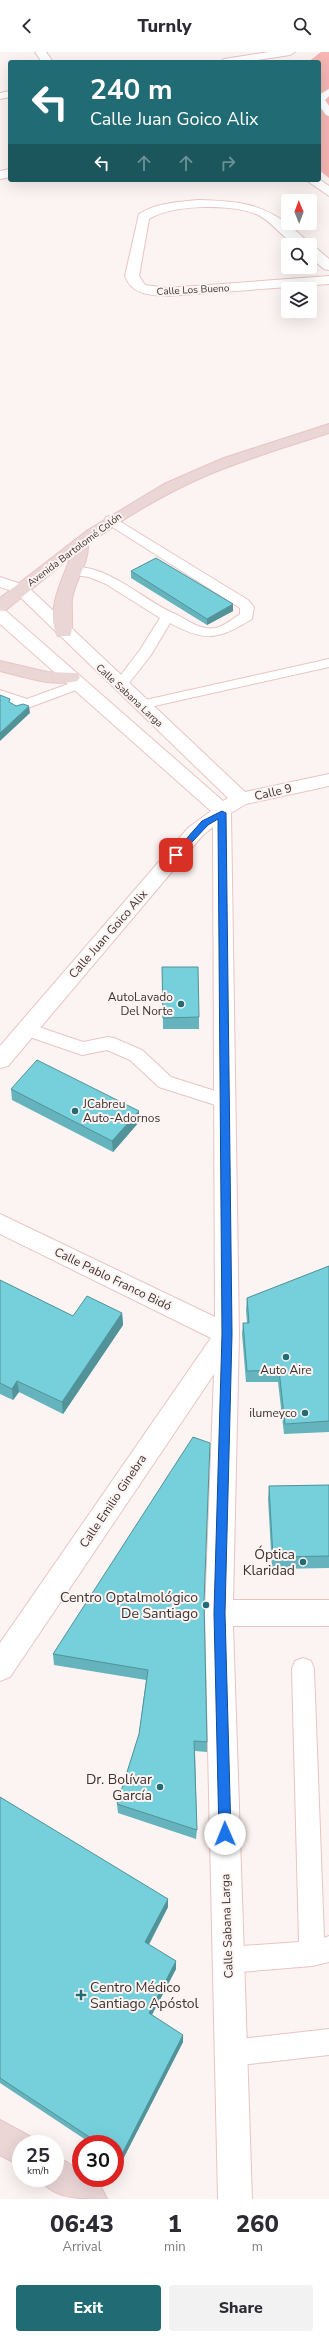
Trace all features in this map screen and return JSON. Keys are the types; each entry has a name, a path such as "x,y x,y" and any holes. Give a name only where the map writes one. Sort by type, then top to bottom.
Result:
{"main road":[{"name":"Avenida Bartolomé Colón","path":"0,606 111,520 196,474 329,428"},
{"path":"64,632 62,612 73,571 80,554 80,543"},
{"path":"0,666 47,677 75,681"},
{"path":"0,2136 12,2144"},
{"path":"64,2181 88,2198"}],"street":[{"path":"40,52 46,60"},
{"path":"252,60 295,57"},
{"path":"315,182 329,192"},
{"name":"Calle Los Bueno","path":"296,238 268,215 244,206 163,208 147,213 143,217 132,276 133,283 140,288 150,291 167,292 329,280"},
{"path":"317,256 329,266"},
{"path":"0,582 21,589"},
{"name":"Calle Sabana Larga","path":"21,589 64,632 240,799"},
{"path":"0,615 222,812"},
{"name":"Calle 9","path":"222,812 232,802 240,799 329,780"},
{"name":"Calle Sabana Larga","path":"222,812 227,1334 219,1613 235,2199"},
{"name":"Calle Juan Goico Alix","path":"0,1060 195,832 205,823 222,812"},
{"name":"Calle Pablo Franco Bidó","path":"0,1223 227,1334"},
{"name":"Calle Emilio Ginebra","path":"0,1667 227,1334"},
{"path":"219,1613 329,1613"}],"lane":[{"path":"321,98 329,92"},
{"path":"321,101 329,114"},
{"path":"73,571 91,572 108,579 196,631 218,632 247,616 248,612 242,603 111,520"},
{"path":"120,685 146,652 168,615"},
{"path":"141,705 329,663"},
{"path":"0,694 23,706 75,681"},
{"path":"27,1029 82,1049 108,1043 136,1055 165,1082 225,1101"},
{"path":"228,1960 321,1951 303,1669"},
{"path":"231,2053 329,2042"}],"shaded area":[{"path":"321,52 329,52 329,178 321,172 321,60 311,60"}],"building":[{"path":"156,558 233,604 207,619 131,571"},
{"path":"0,695 10,699 9,702 16,706 23,704 29,706 0,733"},
{"name":"AutoLavado Del Norte","path":"162,967 198,967 199,1017 163,1018"},
{"name":"JCabreu Auto-Adornos","path":"37,1060 139,1111 112,1141 11,1089"},
{"path":"329,1266 329,1421 285,1424 279,1370 247,1371 243,1323 249,1323 247,1298"},
{"path":"0,1280 73,1316 87,1296 122,1313 62,1402 17,1381 12,1389 0,1383"},
{"path":"193,1437 210,1443 204,1602 207,1742 194,1741 197,1830 117,1804 139,1734 148,1670 53,1654"},
{"path":"329,1485 329,1556 273,1557 269,1486"},
{"name":"Centro Médico Santiago Apóstol","path":"0,1797 168,1899 145,1942 176,1961 149,2013 183,2035 124,2150 124,2135 86,2135 0,2078"}],"place":[{"name":"AutoLavado Del Norte","path":"181,1004"},
{"name":"JCabreu Auto-Adornos","path":"75,1111"},
{"name":"Auto Aire","path":"286,1357"},
{"name":"ilumeyco","path":"305,1413"},
{"name":"Óptica Klaridad","path":"303,1562"},
{"name":"Centro Optalmológico De Santiago","path":"206,1605"},
{"name":"Dr. Bolívar García","path":"160,1787"},
{"name":"Centro Médico Santiago Apóstol","path":"81,1995"}],"route":[{"path":"176,855 195,832 205,823 222,813 227,1334 219,1613 225,1834"}]}
